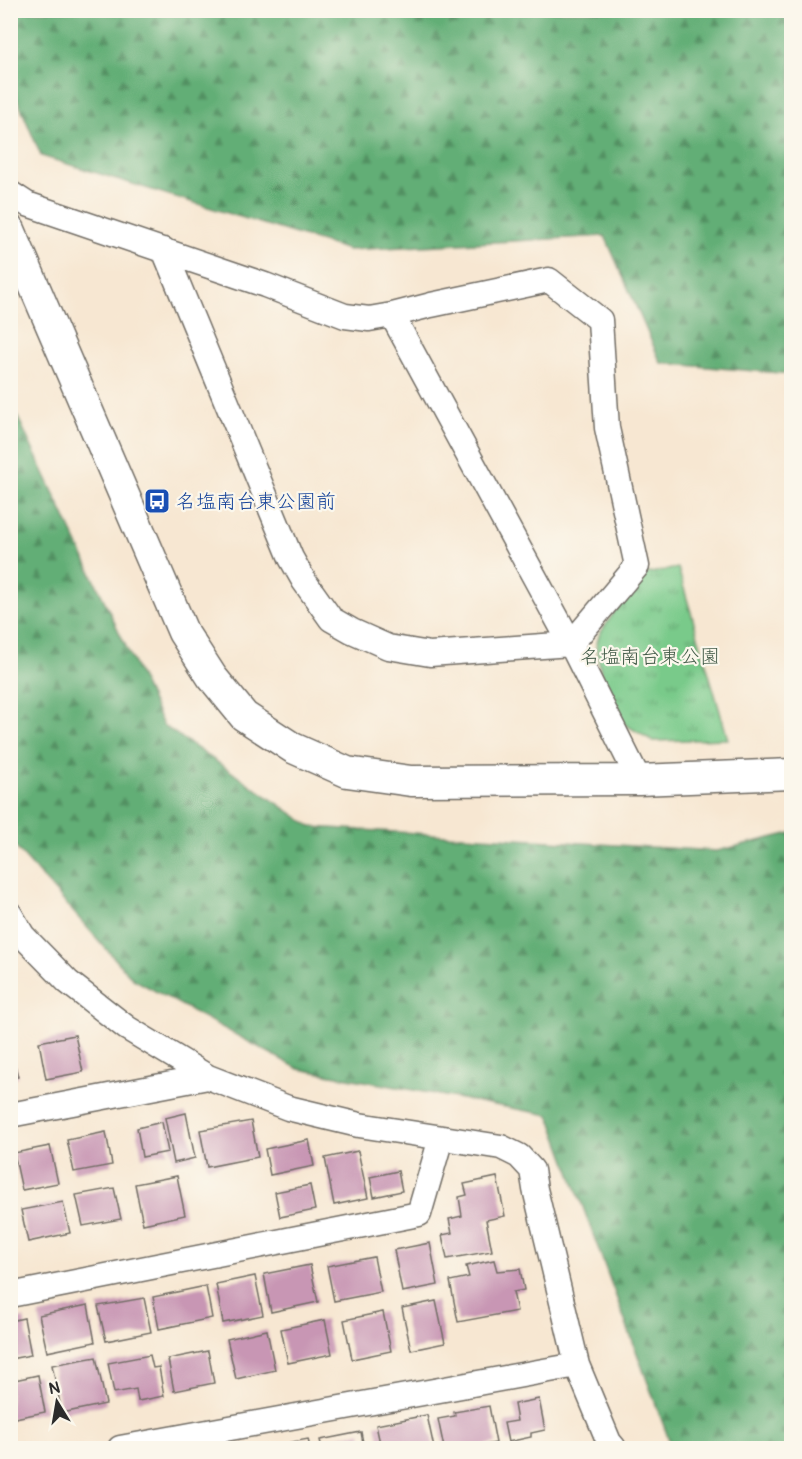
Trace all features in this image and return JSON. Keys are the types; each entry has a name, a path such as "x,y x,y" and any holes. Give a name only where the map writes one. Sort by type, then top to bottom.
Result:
{"street":[{"path":"10,193 27,204 164,250 265,285 345,316 369,319 392,315 431,304 549,280 600,320 607,428 637,566 570,644 422,653 388,647 331,619 291,558 164,250"},
{"path":"10,230 183,632 212,677 244,716 293,747 347,772 411,781 639,780 792,774"},
{"path":"392,315 570,644 639,780"},
{"path":"10,914 23,936 68,982 128,1028 208,1077 288,1108 359,1125 501,1147 519,1156 532,1170 577,1365 614,1449"},
{"path":"10,1115 208,1077"},
{"path":"10,1295 419,1214 441,1138"},
{"path":"120,1449 577,1365"}],"green space":[{"path":"10,11 791,11 791,374 661,363 605,236 348,250 41,156 11,84"},
{"path":"11,403 163,725 312,827 717,851 791,833 791,1448 672,1448 549,1115 299,1069 133,979 11,842"},
{"name":"名塩南台東公園","path":"678,568 728,739 653,741 624,724 602,677 596,647 599,635 639,575"}],"building":[{"path":"75,1035 83,1072 46,1079 39,1042"},
{"path":"10,1045 18,1077 10,1079"},
{"path":"186,1113 195,1158 174,1163 165,1118"},
{"path":"251,1121 258,1157 207,1167 200,1130"},
{"path":"162,1122 168,1152 142,1157 137,1128"},
{"path":"106,1132 112,1165 74,1172 67,1140"},
{"path":"309,1140 314,1166 270,1175 265,1149"},
{"path":"50,1146 58,1183 22,1190 14,1153"},
{"path":"358,1151 368,1198 334,1205 325,1158"},
{"path":"398,1171 402,1191 374,1197 370,1177"},
{"path":"177,1176 185,1215 143,1224 135,1184"},
{"path":"497,1177 505,1216 486,1220 492,1251 447,1259 442,1235 452,1233 449,1219 462,1216 459,1197 467,1195 464,1184"},
{"path":"310,1185 315,1210 280,1217 275,1192"},
{"path":"114,1188 121,1219 83,1226 76,1195"},
{"path":"63,1202 70,1233 28,1242 21,1210"},
{"path":"430,1243 438,1285 402,1292 394,1250"},
{"path":"374,1257 381,1292 334,1301 327,1266"},
{"path":"494,1260 497,1271 520,1269 524,1290 513,1292 517,1311 458,1322 450,1281 469,1277 466,1266"},
{"path":"310,1265 318,1302 271,1312 264,1274"},
{"path":"255,1276 263,1315 223,1323 216,1284"},
{"path":"206,1286 212,1318 159,1329 153,1297"},
{"path":"144,1298 151,1332 106,1341 98,1306"},
{"path":"436,1301 445,1343 411,1350 402,1308"},
{"path":"88,1305 95,1342 47,1352 39,1315"},
{"path":"383,1312 391,1351 352,1359 344,1320"},
{"path":"24,1318 31,1355 10,1359 10,1321"},
{"path":"325,1320 332,1354 288,1363 281,1329"},
{"path":"267,1330 275,1370 236,1379 227,1339"},
{"path":"208,1351 214,1383 174,1391 168,1359"},
{"path":"150,1355 153,1368 159,1367 164,1396 138,1401 136,1389 114,1393 108,1363"},
{"path":"96,1357 106,1404 62,1413 52,1365"},
{"path":"38,1375 45,1412 10,1419 10,1381"},
{"path":"539,1399 545,1430 531,1433 531,1437 508,1442 504,1423 517,1421 514,1404"},
{"path":"489,1406 496,1443 468,1448 444,1448 438,1419 455,1416 454,1412"},
{"path":"427,1415 434,1448 381,1448 376,1425"},
{"path":"361,1432 364,1448 322,1448 320,1440"},
{"path":"308,1439 310,1448 265,1448 265,1447"}],"place":[{"name":"名塩南台東公園前","path":"157,501"}]}
